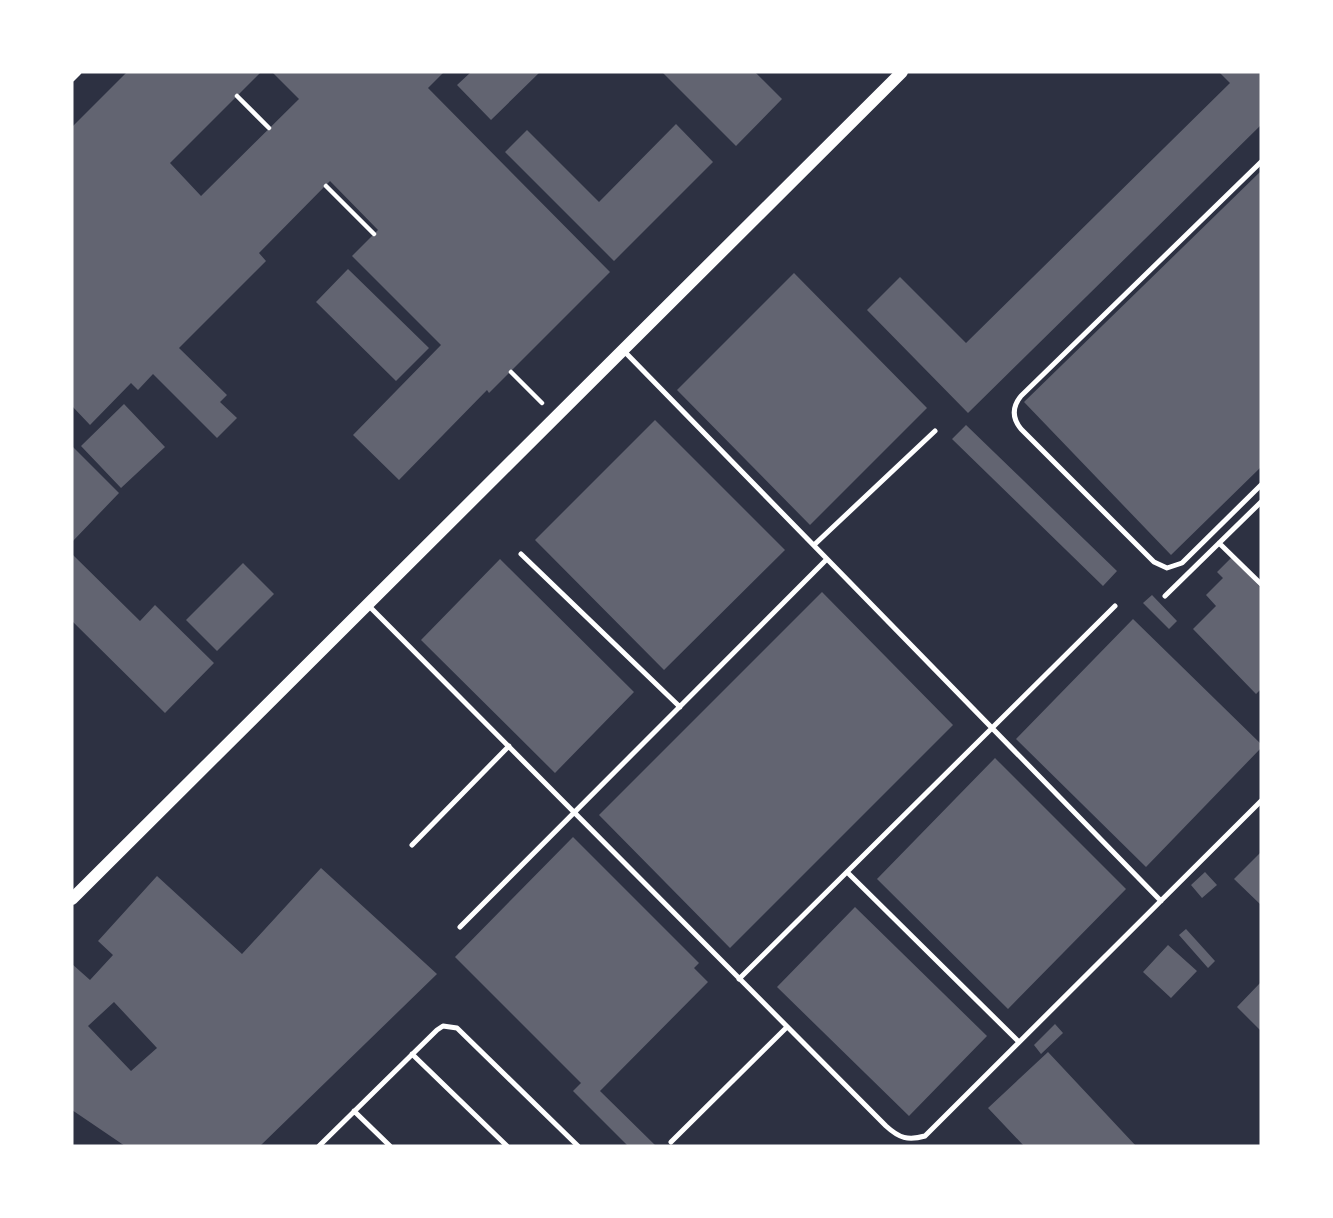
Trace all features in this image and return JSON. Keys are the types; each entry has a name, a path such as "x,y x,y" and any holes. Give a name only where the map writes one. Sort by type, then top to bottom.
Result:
{"street":[{"path":"72,78 78,72"},
{"path":"72,898 902,72"}],"lane":[{"path":"1261,162 1021,396 1013,415 1016,423 1030,439 1154,562 1167,568 1182,563 1261,485"},
{"path":"622,349 1161,901"},
{"path":"814,545 935,431"},
{"path":"1165,596 1261,502"},
{"path":"1219,543 1261,584"},
{"path":"521,554 680,707"},
{"path":"460,927 827,559"},
{"path":"367,604 896,1136 910,1140 925,1136 1261,801"},
{"path":"739,979 1115,606"},
{"path":"412,845 509,746"},
{"path":"847,872 1018,1042"},
{"path":"319,1146 443,1026 457,1028 578,1146"},
{"path":"671,1142 787,1027"},
{"path":"412,1054 507,1146"},
{"path":"354,1111 390,1146"}],"path":[{"path":"237,96 269,128"},
{"path":"326,186 374,234"},
{"path":"510,372 555,416"}],"building":[{"path":"127,72 261,72 170,163 201,196 299,99 272,72 444,72 428,88 610,272 489,393 487,390 399,480 353,435 441,345 352,256 378,230 330,181 259,253 266,261 179,348 227,395 220,402 237,418 217,438 153,374 138,390 131,383 90,425 72,406 72,127"},
{"path":"471,72 540,72 491,120 457,85"},
{"path":"662,72 755,72 782,99 736,146"},
{"path":"1219,72 1261,72 1261,125 968,413 867,310 900,277 966,343 1230,83"},
{"path":"676,124 713,162 614,261 505,152 527,130 599,202"},
{"path":"1261,171 1261,467 1171,555 1024,402"},
{"path":"348,269 429,348 396,381 316,302"},
{"path":"794,273 927,408 810,525 677,390"},
{"path":"124,404 165,447 121,488 81,446"},
{"path":"655,420 785,550 664,670 535,540"},
{"path":"966,425 1117,571 1103,586 952,439"},
{"path":"72,446 119,493 72,542"},
{"path":"72,554 140,621 155,605 214,663 165,713 72,621"},
{"path":"1232,557 1261,588 1261,689 1256,694 1193,629 1216,606 1206,595 1223,578 1217,572"},
{"path":"500,559 634,692 555,773 421,640"},
{"path":"243,563 274,594 217,651 186,620"},
{"path":"822,592 953,725 730,948 599,815"},
{"path":"1152,595 1177,621 1169,629 1143,603"},
{"path":"1133,619 1261,744 1261,748 1146,867 1016,739"},
{"path":"995,758 1126,889 1008,1009 877,879"},
{"path":"573,837 699,963 694,968 708,982 600,1091 656,1146 628,1146 573,1091 581,1083 455,957"},
{"path":"1261,852 1261,905 1234,879"},
{"path":"321,868 437,974 260,1146 125,1146 72,1110 72,964 90,980 113,955 98,941 157,876 242,954","holes":["114,1002 157,1048 131,1071 88,1026"]},
{"path":"1205,872 1217,885 1202,898 1191,885"},
{"path":"855,907 987,1036 909,1116 777,987"},
{"path":"1186,929 1215,961 1208,968 1179,935"},
{"path":"1168,945 1197,971 1171,998 1143,972"},
{"path":"1261,982 1261,1031 1237,1007"},
{"path":"1055,1024 1063,1033 1041,1054 1034,1045"},
{"path":"1048,1052 1136,1146 1024,1146 988,1108"}]}
